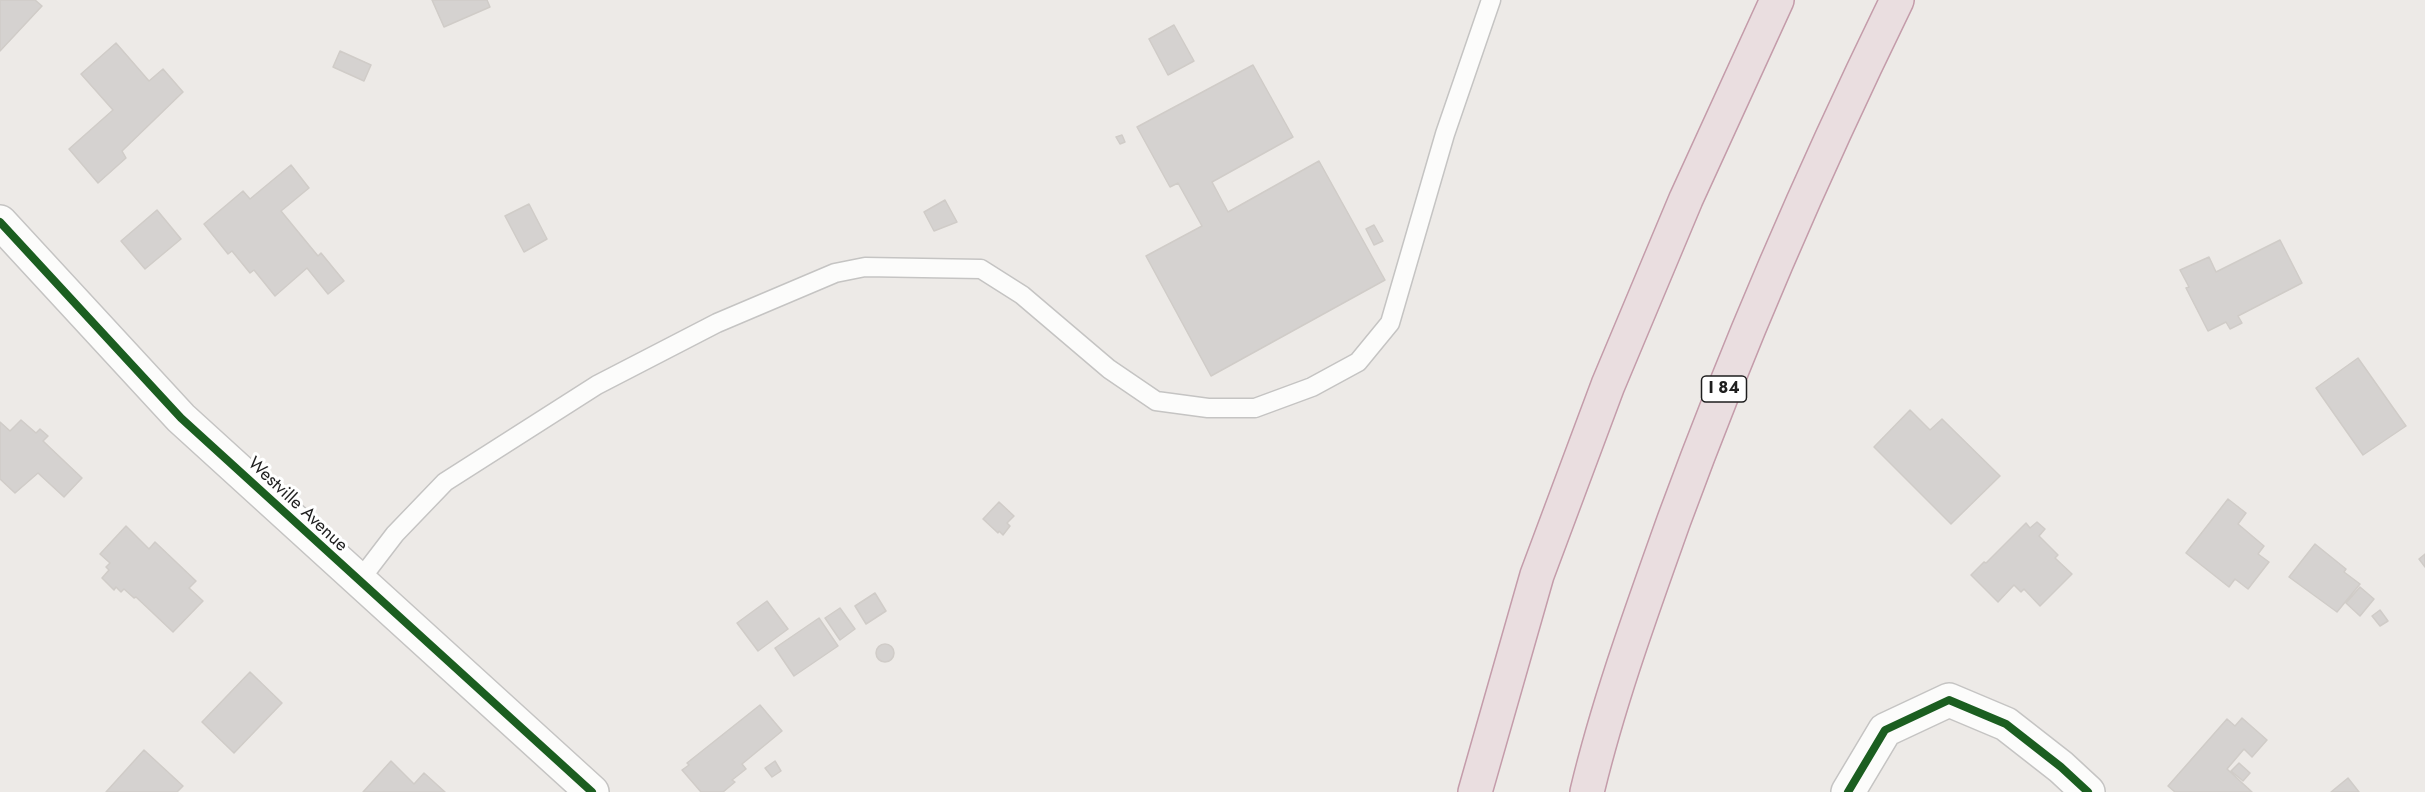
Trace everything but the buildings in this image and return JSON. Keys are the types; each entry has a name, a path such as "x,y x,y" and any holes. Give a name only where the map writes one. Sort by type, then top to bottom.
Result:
{"highway":[{"path":"1475,792 1537,574 1608,385 1686,199 1777,0"},
{"name":"I 84","path":"1587,792 1636,624 1698,453 1760,299 1897,0"}],"street":[{"name":"Westville Avenue","path":"0,222 181,418 592,792"},
{"path":"1848,792 1885,730 1949,700 2006,724 2061,767 2088,792"}],"lane":[{"path":"359,582 395,534 445,482 597,385 717,323 835,273 865,267 981,269 1022,295 1109,369 1156,401 1208,408 1255,408 1312,387 1358,362 1390,323 1445,134 1491,0"}],"cycle path":[{"path":"0,222 181,418 592,792"},
{"path":"1848,792 1885,730 1949,700 2006,724 2061,767 2088,792"}]}
